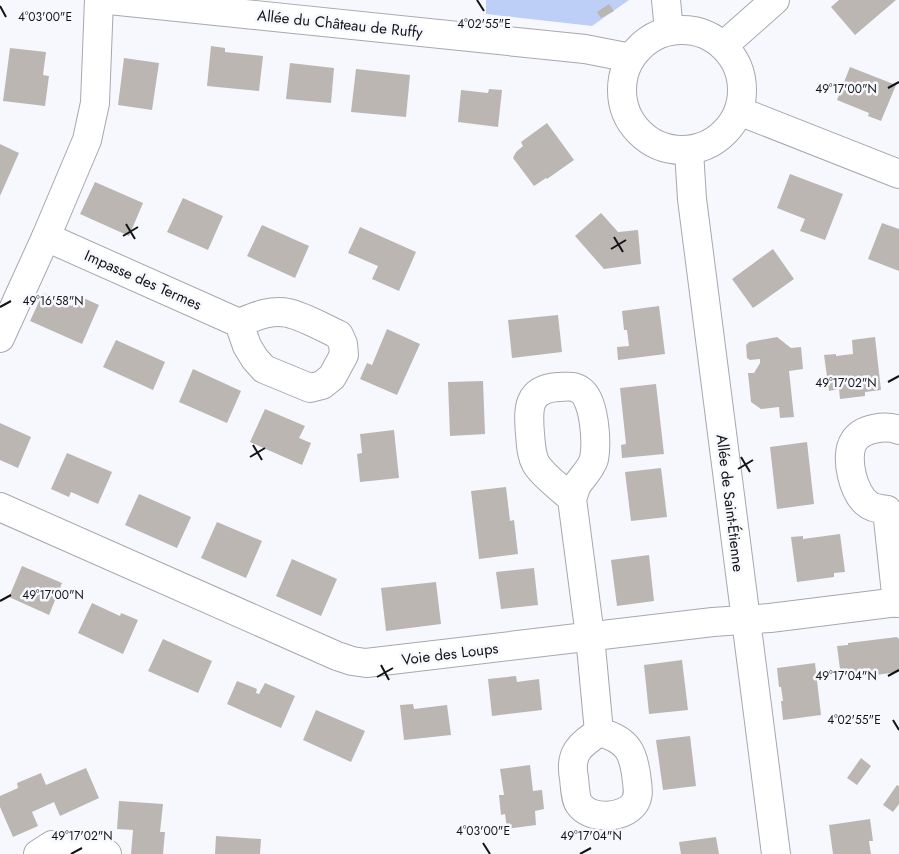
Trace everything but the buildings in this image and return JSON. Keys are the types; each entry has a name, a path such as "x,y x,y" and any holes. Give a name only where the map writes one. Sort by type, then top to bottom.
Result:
{"street":[{"path":"0,338 87,140 95,103 100,0"},
{"name":"Allée du Château de Ruffy","path":"108,0 585,49 631,58"},
{"path":"666,0 669,31"},
{"path":"723,46 775,0"},
{"path":"688,30 707,35 723,46 734,59 741,76 742,94 739,111 727,130 710,144 689,151 666,149 645,139 630,122 622,101 622,78 631,58 641,45 649,39 669,31 688,30"},
{"path":"739,111 899,174"},
{"name":"Allée de Saint-Étienne","path":"689,151 692,199 776,854"},
{"name":"Impasse des Termes","path":"46,237 239,323"},
{"path":"898,602 893,507 869,505 858,494 853,484 850,450 854,441 861,434 876,428 891,427 899,430"},
{"path":"572,499 590,636 600,732"},
{"name":"Voie des Loups","path":"0,507 352,661 381,662 590,636 770,618 898,602"},
{"path":"38,854 52,845 94,848 107,854"}],"shaded area":[{"path":"486,0 629,0 592,26 486,14"}]}
